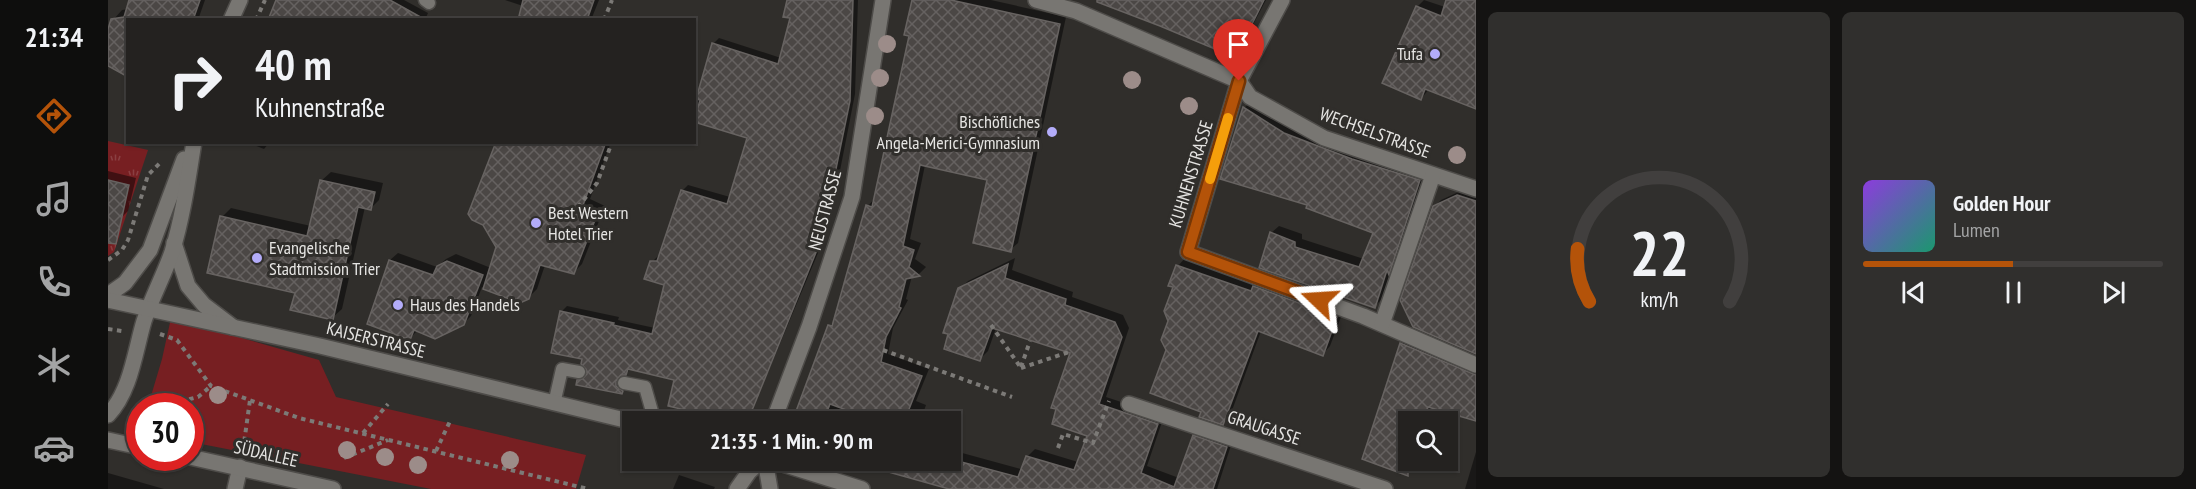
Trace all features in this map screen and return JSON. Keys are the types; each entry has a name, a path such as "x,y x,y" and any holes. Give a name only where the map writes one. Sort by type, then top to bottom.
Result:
{"street":[{"path":"232,18 240,0"},
{"name":"NEUSTRASSE","path":"777,411 809,327 852,197 883,0"},
{"path":"1036,0 1076,11 1239,81"},
{"name":"KUHNENSTRASSE","path":"1282,0 1239,81 1188,252 1382,324 1476,364"},
{"name":"WECHSELSTRASSE","path":"1239,81 1250,97 1324,138 1476,189"},
{"path":"108,295 126,283 150,250 191,144"},
{"path":"108,415 117,406 137,353 148,309 174,243 192,144"},
{"path":"1382,324 1433,175"},
{"path":"174,243 188,286 204,305 234,327"},
{"name":"KAISERSTRASSE","path":"108,300 320,346 622,419"},
{"name":"GRAUGASSE","path":"1129,404 1385,489"},
{"path":"108,440 126,444"},
{"name":"SÜDALLEE","path":"204,458 242,460 333,489"},
{"path":"235,489 242,460"},
{"path":"737,489 750,471"},
{"path":"766,471 770,489"},
{"path":"805,471 862,489"}],"lane":[{"path":"554,404 562,369 579,372"},
{"path":"624,383 645,387 652,411"}],"path":[{"path":"257,18 265,0"},
{"path":"605,18 612,0"},
{"path":"578,207 597,183 611,144"},
{"path":"108,260 122,250 128,240 148,176"},
{"path":"991,324 1021,368"},
{"path":"108,330 161,334 177,340 211,386 299,418 588,489"},
{"path":"1021,368 1030,340"},
{"path":"883,350 1012,397"},
{"path":"1021,368 1072,351"},
{"path":"203,393 211,386"},
{"path":"1058,448 1064,434 1093,443 1110,397 1129,404"},
{"path":"242,460 250,400"},
{"path":"363,433 388,404"},
{"path":"436,451 451,419"},
{"path":"344,458 388,439"}],"green space":[{"path":"108,141 148,150 114,252 108,256"},
{"path":"171,318 319,360 336,397 586,455 576,489 431,489 204,445 204,393 152,393"}],"building":[{"path":"129,0 200,0 194,18 126,18 126,76 108,66 108,29 111,19 124,17"},
{"path":"276,0 390,0 422,18 269,18"},
{"path":"523,0 594,0 588,18 518,18"},
{"path":"787,0 853,0 850,101 819,239 821,240 753,408 751,411 689,411 668,406 674,380 628,369 626,375 621,375 616,381 616,386 623,391 622,394 576,385 577,380 587,374 581,364 582,359 551,353 560,311 652,334 664,285 644,279 650,261 657,261 681,190 727,204 747,138 696,123 700,100 696,99 712,43 778,64 790,18 783,17"},
{"path":"912,0 951,0 1060,24 1011,252 973,243 987,180 920,165 903,246 914,250 909,267 920,276 906,279 899,307 901,308 886,337 881,362 922,376 908,411 849,411 830,404 827,411 796,411 828,325 832,326 866,205 872,207 909,36 904,35"},
{"path":"1097,0 1264,0 1240,48 1222,52 1097,2"},
{"name":"Tufa","path":"1446,0 1476,0 1476,109 1425,89 1421,100 1382,83 1416,6 1441,16"},
{"path":"1243,107 1284,133 1352,159 1420,180 1389,275 1387,270 1375,308 1259,268 1270,232 1295,242 1295,247 1359,267 1373,233 1306,208 1307,205 1220,179"},
{"name":"Best Western Hotel Trier","path":"495,144 605,144 582,208 597,215 574,274 540,265 529,299 520,303 483,289 496,247 483,225 472,220 468,214"},
{"path":"108,180 129,185 116,244 108,243"},
{"path":"320,180 375,192 371,210 358,207 333,320 290,310 295,293 207,273 220,216 307,236"},
{"path":"1457,195 1476,201 1476,354 1413,327 1400,300 1433,206"},
{"path":"389,260 433,275 437,266 447,261 483,275 464,325 435,339 414,330 410,340 367,324"},
{"path":"1008,264 1005,278 1066,299 1065,305 1115,322 1122,337 1099,404 1158,424 1141,473 1174,487 1193,435 1227,447 1213,489 949,489 885,471 961,471 961,462 1018,477 1026,456 1074,470 1087,436 1052,424 1056,409 1051,408 1070,353 992,328 980,361 944,349 948,334 943,333 958,288"},
{"path":"1176,265 1251,291 1253,286 1337,317 1323,356 1258,331 1223,425 1199,417 1201,412 1150,393 1166,350 1161,340 1168,321 1164,311 1173,287 1168,286"},
{"path":"1400,343 1476,375 1476,421 1458,416 1458,411 1442,411 1428,407 1427,411 1398,411 1398,471 1408,471 1408,476 1362,459"}],"slow traffic":[{"path":"1210,179 1228,118"}],"place":[{"name":"Tufa","path":"1435,54"},
{"name":"Bischöfliches Angela-Merici-Gymnasium","path":"1052,132"},
{"name":"Best Western Hotel Trier","path":"536,223"},
{"name":"Evangelische Stadtmission Trier","path":"257,258"},
{"name":"Haus des Handels","path":"398,305"}],"route":[{"path":"1239,81 1188,252 1319,300"}]}
